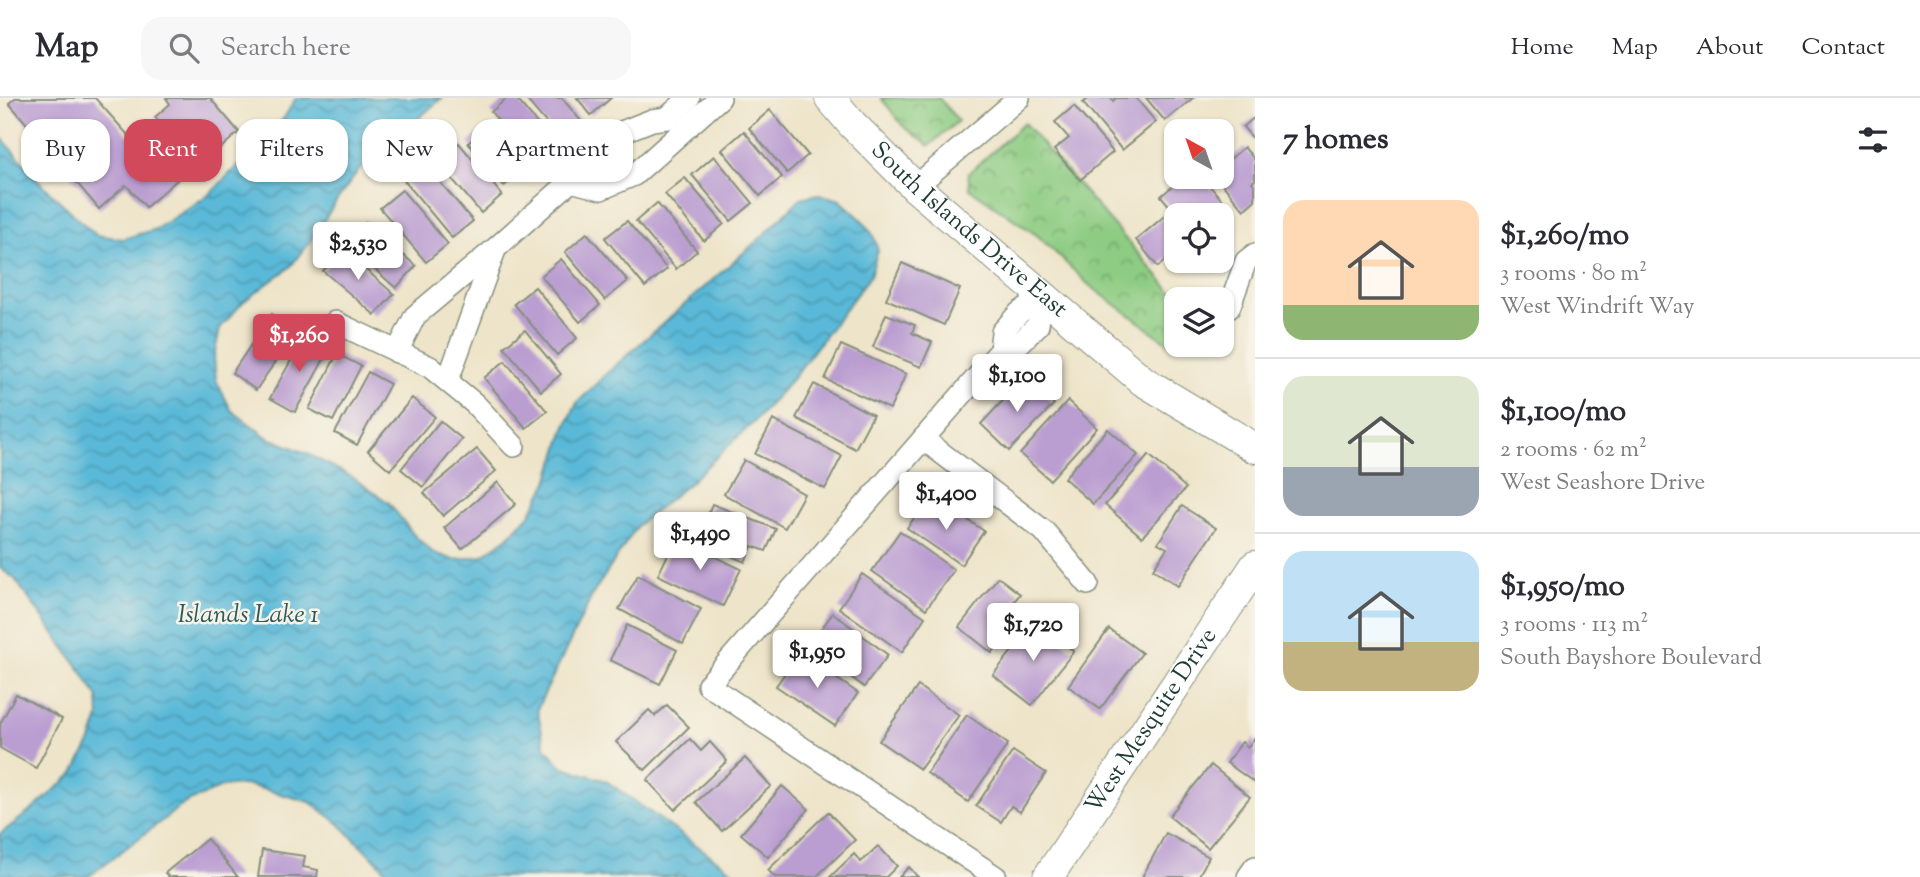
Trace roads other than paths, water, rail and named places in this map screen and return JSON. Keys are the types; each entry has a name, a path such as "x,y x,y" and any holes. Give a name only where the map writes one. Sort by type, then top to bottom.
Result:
{"street":[{"path":"633,128 652,120 667,118 689,98"},
{"path":"633,175 720,98"},
{"name":"South Islands Drive East","path":"830,98 915,187 1143,381 1255,448"},
{"path":"915,187 1019,98"},
{"path":"397,352 415,316 569,182"},
{"path":"574,182 601,189 618,182"},
{"path":"448,380 495,248"},
{"path":"1234,295 1246,261 1255,254"},
{"path":"996,877 708,685 1000,351 1021,342 1038,325 1042,297"},
{"path":"335,322 430,367 475,404 514,446"},
{"path":"923,439 1044,531 1088,584"},
{"name":"West Mesquite Drive","path":"1048,877 1255,566"},
{"path":"1248,877 1255,867"}],"water":[{"name":"Islands Lake 1","path":"296,98 442,98 418,119 362,119 362,167 290,267 243,302 220,328 214,357 216,380 231,410 267,437 352,477 389,503 414,535 432,552 454,560 482,556 508,537 529,516 548,482 564,431 576,404 608,372 766,233 801,198 819,194 840,200 861,219 873,235 878,250 870,276 793,378 754,422 688,484 637,526 594,592 537,709 545,747 561,766 606,781 741,877 391,877 337,822 310,802 248,785 224,786 185,803 88,877 0,877 0,834 74,773 91,741 99,717 98,697 84,675 14,578 0,568 0,136 21,160 21,182 40,182 96,235 123,239 156,229 210,194 236,167 236,182 348,182 348,119 284,118"}]}
